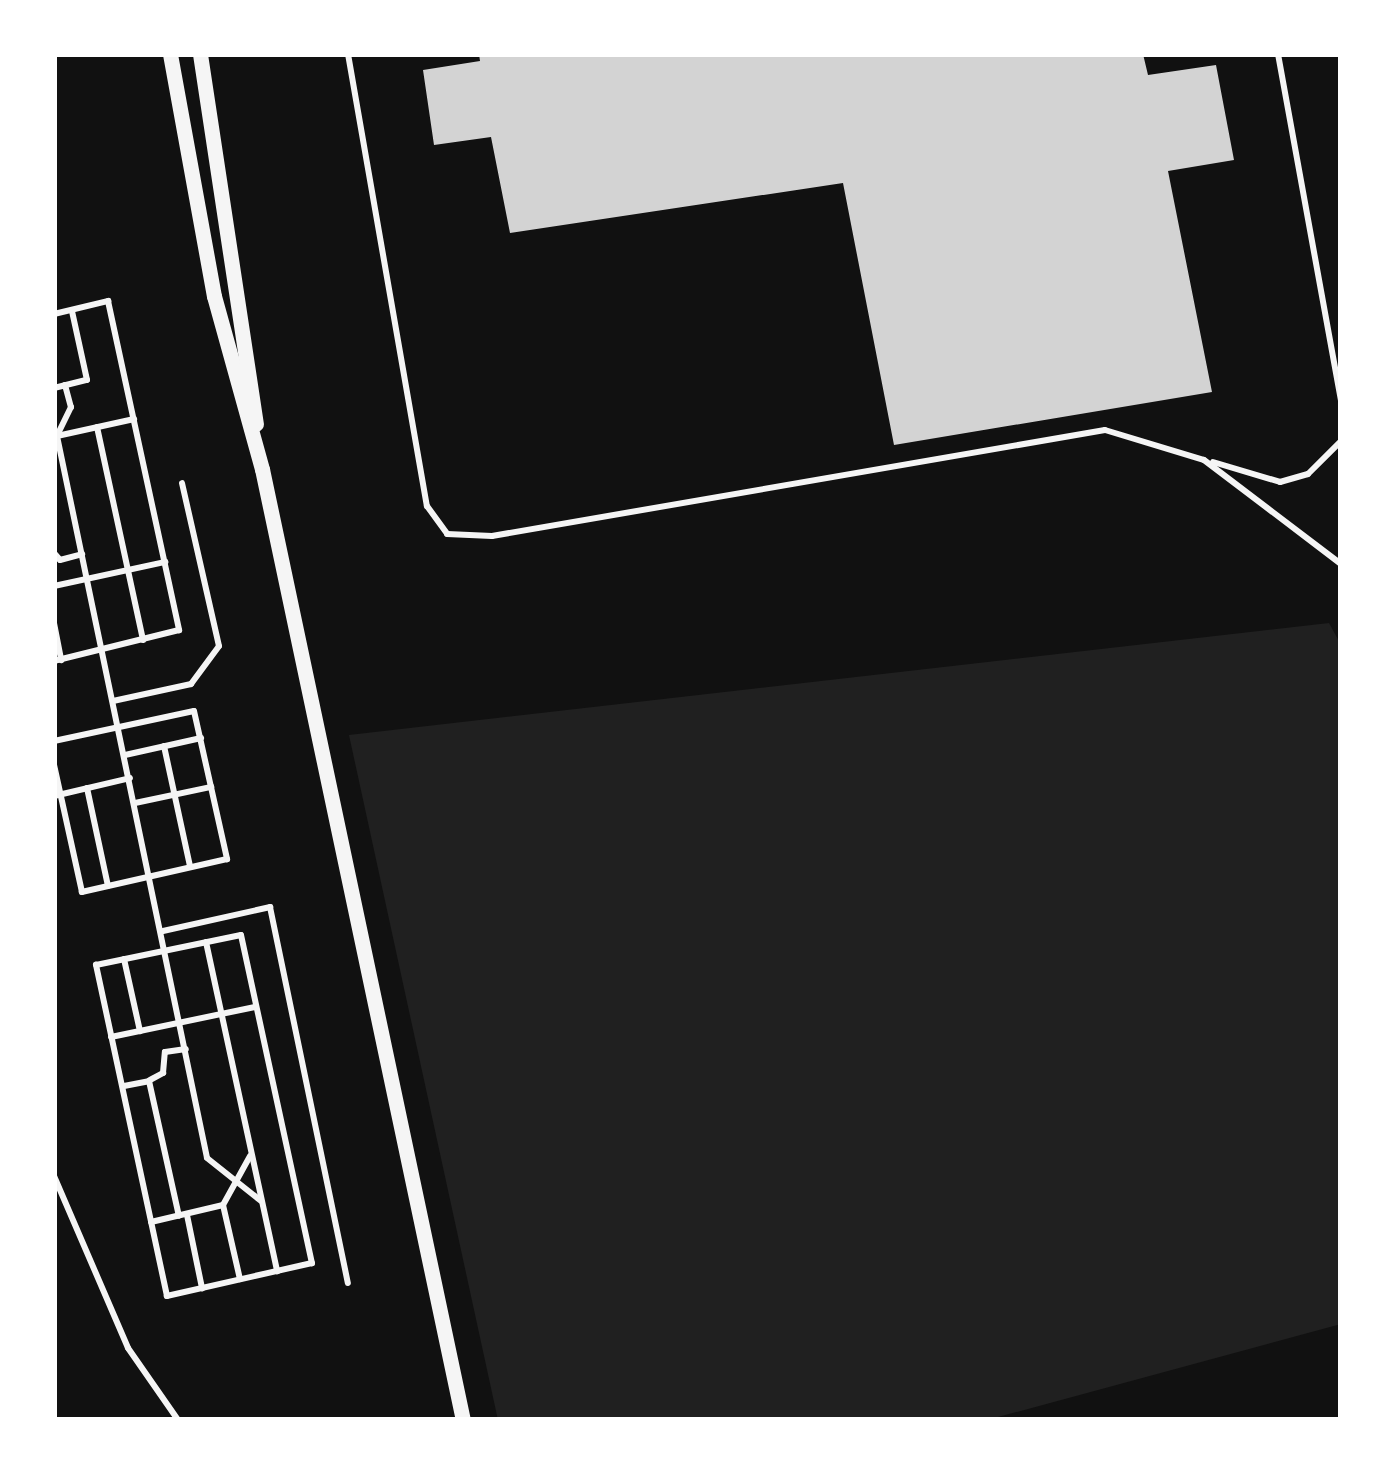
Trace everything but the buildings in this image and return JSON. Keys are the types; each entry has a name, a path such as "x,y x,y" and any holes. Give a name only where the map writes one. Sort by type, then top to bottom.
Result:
{"main road":[{"path":"170,54 214,296 262,469"},
{"path":"200,54 262,469 464,1420"}],"lane":[{"path":"347,54 427,506 447,534 492,536 1106,430 1280,482 1308,474 1341,441"},
{"path":"1277,54 1341,400"},
{"path":"54,314 108,302 179,630 58,660 54,623"},
{"path":"54,388 87,380 72,310"},
{"path":"65,386 71,407 57,436 207,1158 235,1185 261,1201"},
{"path":"57,436 134,419"},
{"path":"97,427 143,640"},
{"path":"1204,460 1341,564"},
{"path":"113,701 191,684 219,646 182,483"},
{"path":"54,553 60,560 82,554"},
{"path":"54,586 165,562"},
{"path":"54,741 194,711 227,859 82,892 54,765"},
{"path":"125,754 201,738"},
{"path":"164,746 190,867"},
{"path":"57,795 130,778"},
{"path":"135,803 211,787"},
{"path":"87,788 108,886"},
{"path":"163,931 270,907 348,1282"},
{"path":"241,935 311,1263 167,1296 96,965 206,942 241,935"},
{"path":"206,942 277,1271"},
{"path":"124,959 140,1031"},
{"path":"111,1036 256,1006"},
{"path":"122,1087 163,1073 165,1052 186,1049"},
{"path":"149,1081 202,1288"},
{"path":"240,1279 224,1205 251,1154"},
{"path":"54,1176 128,1348 178,1420"},
{"path":"152,1222 224,1205"}],"shaded area":[{"path":"1329,623 1341,645 1341,1324 987,1420 498,1420 349,735"}]}
